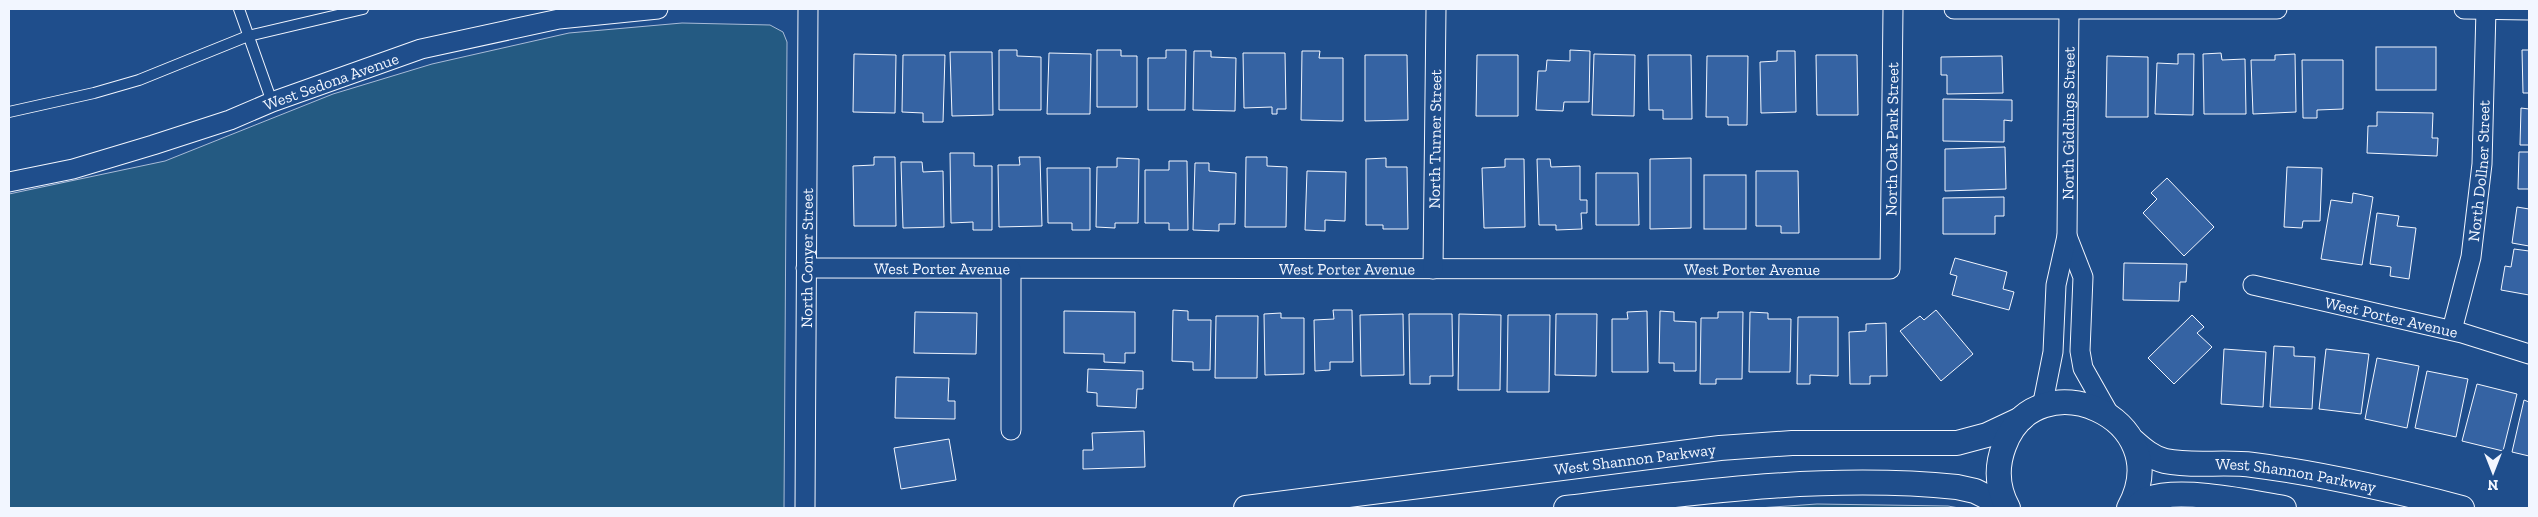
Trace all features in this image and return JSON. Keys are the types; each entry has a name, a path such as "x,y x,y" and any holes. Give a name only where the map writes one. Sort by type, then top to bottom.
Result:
{"street":[{"name":"West Sedona Avenue","path":"9,182 73,169 153,145 230,120 272,102 421,49 559,19 658,9"},
{"name":"North Conyer Street","path":"805,508 808,9"},
{"name":"North Turner Street","path":"1433,269 1436,9"},
{"name":"North Oak Park Street","path":"1890,269 1893,9"},
{"path":"1954,9 2277,9"},
{"path":"2464,9 2529,10"},
{"name":"North Dollner Street","path":"2452,330 2471,257 2481,173 2486,9"},
{"name":"North Giddings Street","path":"2042,407 2053,352 2056,285 2067,236 2069,10"},
{"name":"North Giddings Street","path":"2067,236 2083,277 2080,351 2083,368 2109,414"},
{"name":"West Porter Avenue","path":"806,268 1890,269"},
{"path":"1011,269 1011,430"},
{"name":"West Porter Avenue","path":"2253,285 2452,330 2529,354"},
{"path":"2007,508 1999,484 1998,460 2007,438 2022,419 2042,407 2065,402 2088,404 2109,414 2123,426 2133,441 2139,460 2140,479 2135,498 2129,508"},
{"name":"West Shannon Parkway","path":"1248,508 1720,448 1792,443 1958,443 1987,435 2022,419"},
{"name":"West Shannon Parkway","path":"2133,441 2147,453 2163,461 2249,465 2303,472 2405,493 2462,508"},
{"path":"1566,508 1720,489 1810,483 1958,487 1975,491 2007,508"},
{"name":"West Shannon Parkway","path":"2135,508 2147,500 2175,496 2200,496 2284,508"}],"lane":[{"path":"239,9 272,102"},
{"path":"9,112 85,96 139,80 248,36 362,9"}],"shaded area":[{"path":"682,23 770,25 783,32 787,42 784,508 9,508 9,194 165,161 333,94 432,64 569,33"},
{"path":"1817,504 1948,506 1959,508 1758,508"}],"building":[{"path":"2376,47 2436,47 2436,90 2376,90"},
{"path":"999,50 1017,50 1017,56 1041,57 1041,110 999,110"},
{"path":"1097,50 1121,50 1121,56 1137,56 1137,107 1097,107"},
{"path":"1166,50 1186,50 1185,110 1148,110 1148,58 1166,58"},
{"path":"1570,50 1590,51 1589,102 1564,102 1563,111 1536,110 1538,71 1546,71 1547,60 1570,61"},
{"path":"2522,50 2529,50 2529,93 2523,93"},
{"path":"1194,51 1211,51 1211,57 1236,58 1235,111 1193,110"},
{"path":"1302,51 1320,51 1319,58 1343,58 1343,121 1301,120"},
{"path":"1777,51 1795,51 1796,112 1761,113 1760,62 1777,61"},
{"path":"950,52 992,52 993,115 952,116"},
{"path":"1049,53 1091,54 1090,114 1047,114"},
{"path":"1243,53 1285,53 1286,109 1277,109 1277,114 1272,114 1272,107 1244,108"},
{"path":"2221,53 2222,60 2245,59 2246,114 2204,114 2203,54"},
{"path":"854,54 896,55 895,113 853,112"},
{"path":"1594,54 1635,55 1634,116 1592,115"},
{"path":"2178,54 2194,54 2193,115 2155,114 2157,63 2178,64"},
{"path":"2295,54 2296,112 2253,114 2251,60 2275,60 2275,55"},
{"path":"903,55 945,55 943,122 923,122 923,113 902,112"},
{"path":"1365,55 1407,55 1408,120 1365,121"},
{"path":"1477,55 1518,55 1518,116 1476,116"},
{"path":"1648,55 1691,55 1692,119 1663,119 1663,110 1649,110"},
{"path":"1816,55 1857,55 1858,115 1817,115"},
{"path":"1707,56 1748,56 1747,125 1728,125 1728,117 1706,117"},
{"path":"2002,56 2003,93 1947,94 1947,75 1941,75 1941,57"},
{"path":"2107,56 2148,57 2148,117 2106,117"},
{"path":"2302,60 2343,60 2343,109 2317,110 2317,118 2303,118"},
{"path":"1943,99 2012,100 2012,121 2004,120 2004,142 1943,141"},
{"path":"2521,108 2529,109 2529,145 2520,145"},
{"path":"2377,112 2433,113 2432,138 2438,138 2437,156 2367,153 2368,126 2377,126"},
{"path":"2005,147 2006,189 1945,191 1945,149"},
{"path":"2519,152 2529,152 2529,189 2518,189"},
{"path":"950,153 974,153 974,166 992,166 992,230 973,230 973,222 951,223"},
{"path":"874,157 895,157 896,226 854,226 853,166 874,165"},
{"path":"1019,157 1040,157 1042,226 999,227 998,165 1020,165"},
{"path":"1246,157 1267,157 1267,166 1287,167 1286,227 1245,227"},
{"path":"1117,158 1139,159 1138,223 1115,223 1115,228 1096,227 1097,167 1117,167"},
{"path":"1386,158 1386,167 1407,167 1408,229 1383,229 1383,225 1366,225 1366,159"},
{"path":"1691,158 1691,228 1650,229 1650,159"},
{"path":"1505,159 1524,159 1525,227 1484,228 1482,168 1505,167"},
{"path":"1537,159 1550,159 1551,167 1580,166 1580,200 1587,200 1587,213 1581,213 1582,229 1556,230 1556,225 1539,225"},
{"path":"1169,161 1187,161 1188,230 1169,230 1169,223 1145,223 1145,170 1169,170"},
{"path":"901,162 922,162 923,172 943,171 944,227 903,228"},
{"path":"1195,163 1209,163 1209,171 1236,173 1235,224 1219,224 1219,231 1193,230"},
{"path":"2287,167 2322,168 2320,221 2303,221 2302,228 2284,227"},
{"path":"1047,168 1090,168 1090,230 1072,230 1072,223 1048,223"},
{"path":"1307,171 1346,172 1345,221 1325,220 1325,231 1305,230"},
{"path":"1756,171 1798,171 1799,233 1781,233 1781,226 1756,226"},
{"path":"1596,173 1638,173 1639,225 1596,225"},
{"path":"1704,175 1746,175 1746,229 1704,229"},
{"path":"2167,178 2214,227 2184,256 2143,213 2157,199 2151,193"},
{"path":"2353,193 2373,197 2362,265 2321,259 2331,200 2352,203"},
{"path":"2004,197 2004,216 1995,216 1995,234 1943,234 1943,198"},
{"path":"2517,207 2529,209 2529,246 2512,243"},
{"path":"2377,213 2399,216 2397,226 2416,228 2409,279 2390,276 2391,267 2370,264"},
{"path":"2514,249 2529,251 2529,295 2501,290 2505,266 2511,267"},
{"path":"1955,258 2007,272 2003,289 2014,292 2009,310 1952,295 1957,276 1950,274"},
{"path":"2124,263 2187,264 2186,282 2180,282 2179,301 2123,300"},
{"path":"1173,310 1188,311 1188,320 1211,320 1210,370 1193,370 1193,362 1172,361"},
{"path":"1333,310 1352,310 1353,362 1330,362 1330,370 1315,371 1314,320 1334,319"},
{"path":"1936,310 1973,354 1941,381 1900,331 1920,316 1924,320"},
{"path":"1064,311 1135,312 1135,353 1125,353 1125,363 1104,362 1104,354 1064,353"},
{"path":"1647,311 1648,372 1612,372 1612,319 1628,319 1627,312"},
{"path":"1660,311 1674,312 1674,321 1696,322 1696,371 1674,371 1674,363 1659,363"},
{"path":"915,312 977,313 976,354 914,353"},
{"path":"1718,312 1743,312 1742,379 1716,379 1716,384 1700,384 1701,318 1718,318"},
{"path":"1750,312 1768,313 1768,319 1791,319 1790,372 1749,372"},
{"path":"1281,313 1281,318 1304,318 1304,374 1265,375 1264,314"},
{"path":"1403,314 1404,375 1361,376 1360,315"},
{"path":"1409,314 1452,314 1453,376 1430,376 1430,384 1410,384"},
{"path":"1459,314 1501,315 1500,390 1458,390"},
{"path":"1556,314 1597,314 1596,376 1555,375"},
{"path":"1508,315 1550,315 1549,392 1507,392"},
{"path":"2192,315 2204,327 2197,333 2212,347 2174,384 2148,358"},
{"path":"1216,316 1258,316 1257,378 1215,378"},
{"path":"1798,317 1838,317 1838,376 1810,375 1810,384 1797,384"},
{"path":"1886,323 1887,376 1870,376 1870,384 1850,384 1849,332 1866,331 1866,324"},
{"path":"2274,346 2294,347 2294,356 2315,357 2312,409 2270,407"},
{"path":"2224,349 2266,352 2263,407 2221,404"},
{"path":"2326,349 2369,354 2361,414 2319,409"},
{"path":"2377,358 2419,366 2407,428 2365,419"},
{"path":"1088,369 1143,371 1143,389 1137,389 1136,408 1097,406 1097,393 1087,392"},
{"path":"2427,371 2468,379 2456,437 2415,428"},
{"path":"896,377 949,378 948,401 955,401 955,419 895,418"},
{"path":"2477,384 2517,394 2503,451 2462,441"},
{"path":"2524,400 2529,402 2529,456 2512,452"},
{"path":"1144,431 1145,467 1083,469 1083,450 1093,450 1092,433"},
{"path":"949,439 956,480 901,489 894,448"}]}
